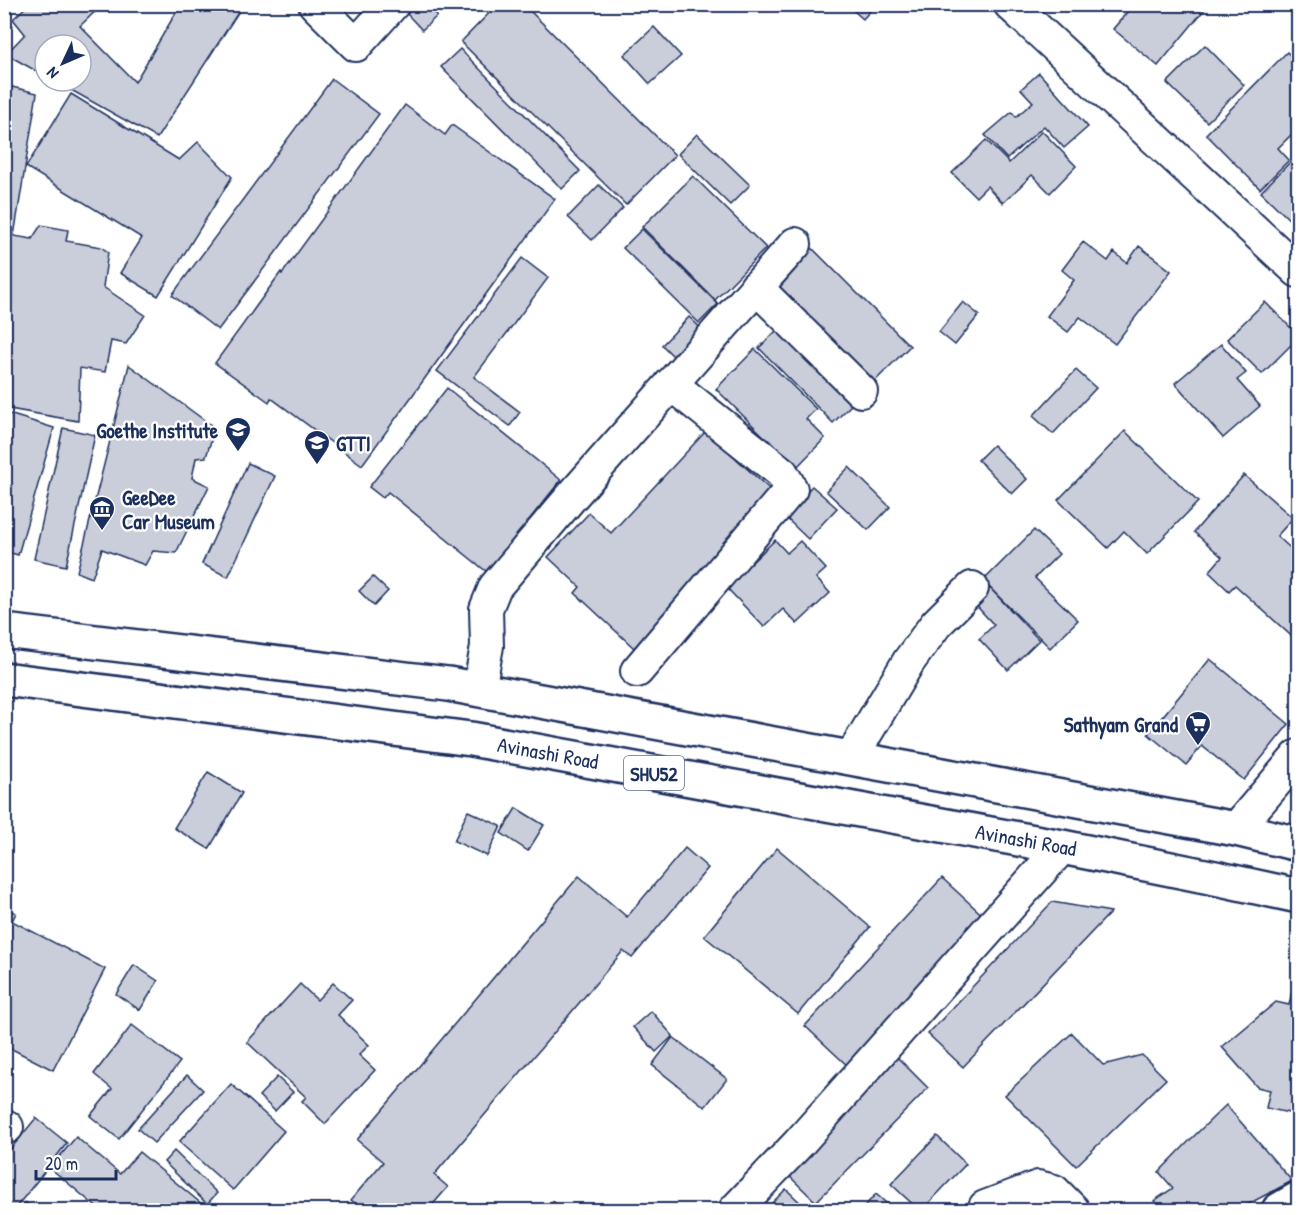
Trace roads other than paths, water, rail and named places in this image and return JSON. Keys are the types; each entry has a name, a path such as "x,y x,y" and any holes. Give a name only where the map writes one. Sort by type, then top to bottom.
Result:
{"main road":[{"name":"SHU52","path":"4,631 448,684 1236,829 1299,844"},
{"name":"Avinashi Road","path":"5,681 471,739 1062,847 1299,896"},
{"path":"1279,1210 1299,1199"}],"street":[{"path":"315,4 356,45 393,4"},
{"path":"1010,4 1295,260"},
{"path":"478,690 487,646 486,609 495,587 573,495 795,244"},
{"path":"756,287 861,391"},
{"path":"637,671 791,489 782,473 671,384"},
{"path":"851,758 909,661 936,624 972,588"},
{"path":"1236,829 1299,756"},
{"path":"735,1210 799,1143 1062,847"},
{"path":"985,1207 1038,1187 1054,1191 1073,1210"}],"place":[{"name":"Goethe Institute","path":"238,453"},
{"name":"GTTI","path":"317,466"},
{"name":"GeeDee Car Museum","path":"102,532"},
{"name":"Sathyam Grand","path":"1198,747"}]}
